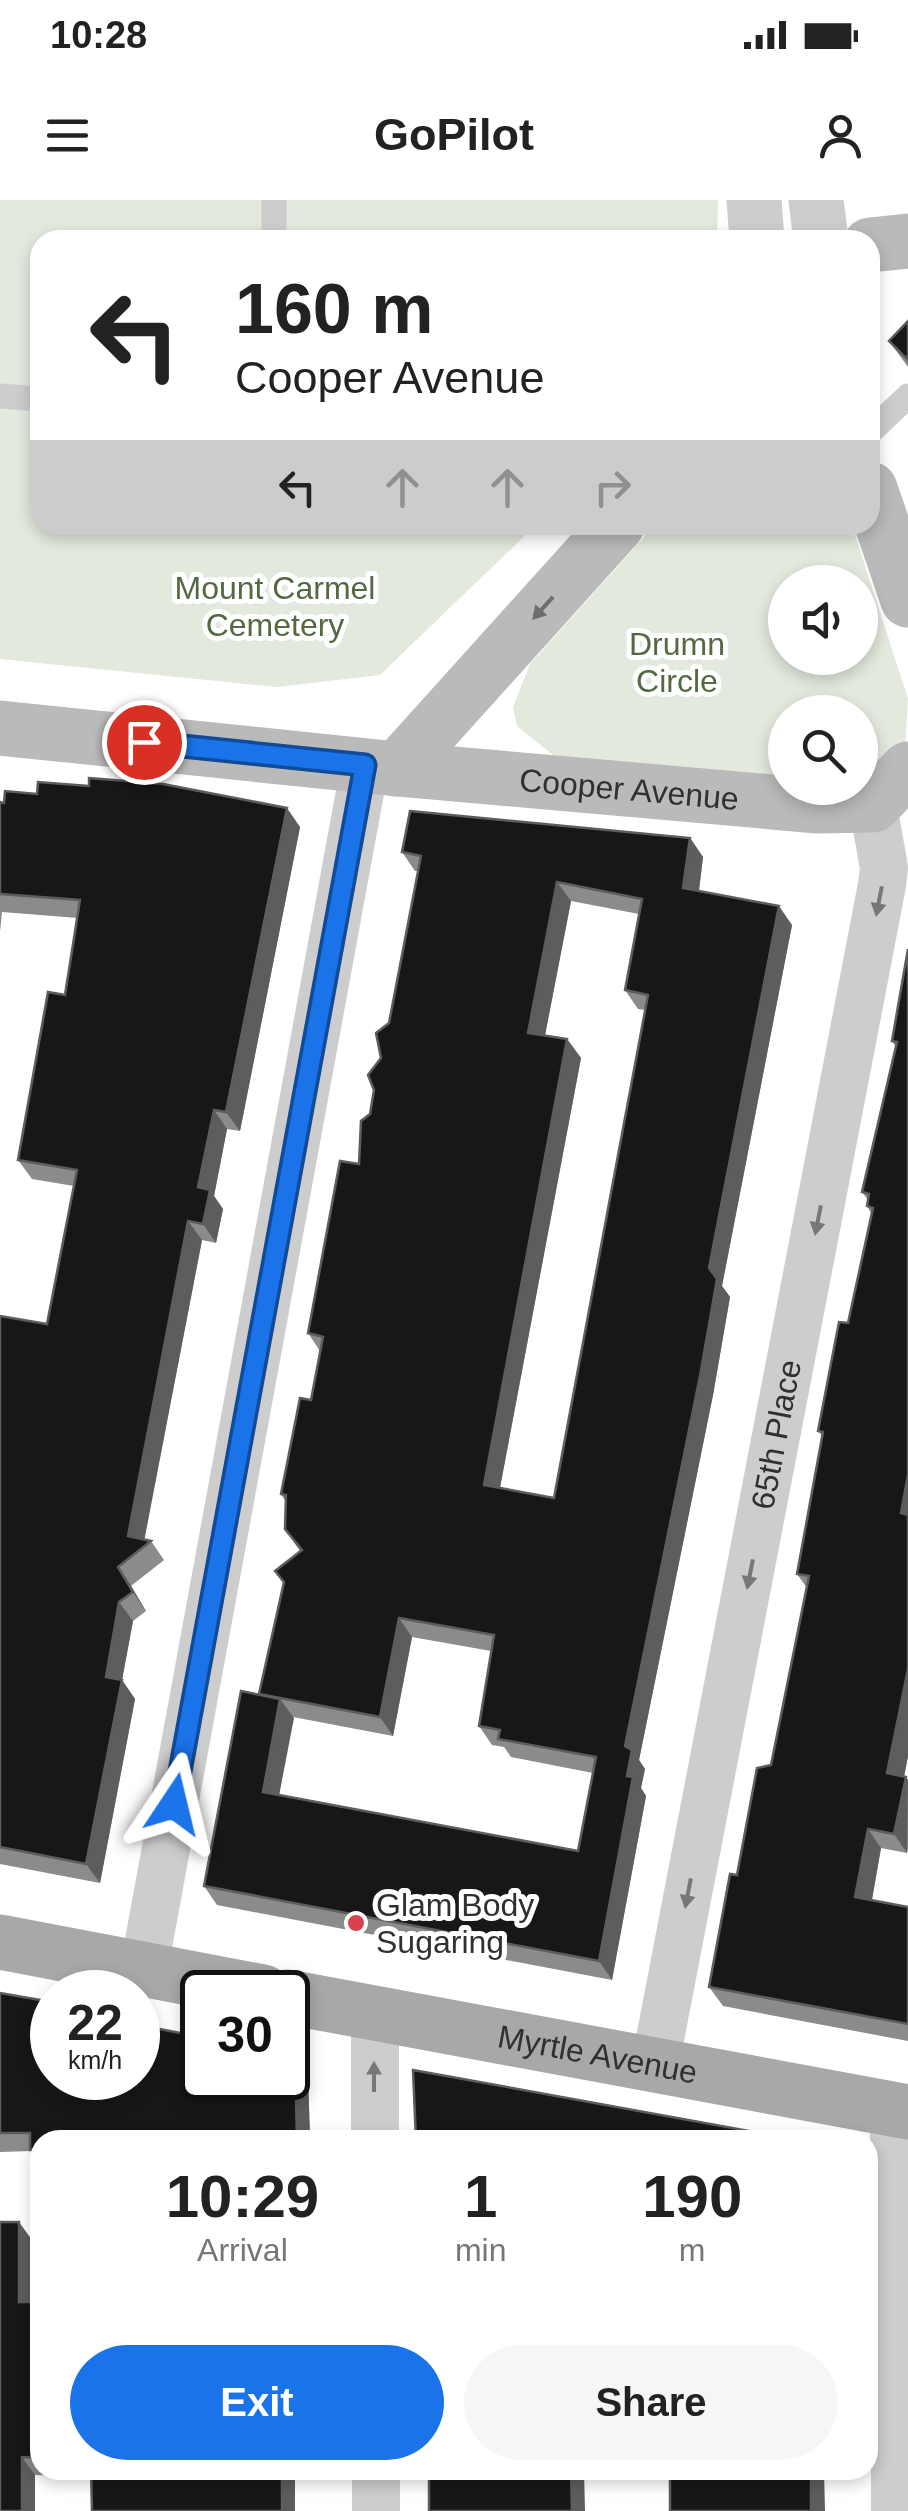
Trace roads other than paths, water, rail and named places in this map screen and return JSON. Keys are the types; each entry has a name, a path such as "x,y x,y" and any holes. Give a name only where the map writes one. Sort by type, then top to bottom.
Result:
{"main road":[{"path":"880,244 908,241"},
{"path":"880,513 903,568"},
{"path":"381,767 601,535"},
{"name":"Cooper Avenue","path":"0,728 818,806 891,787"},
{"path":"0,1942 180,1975"},
{"name":"Myrtle Avenue","path":"310,2002 901,2111"}],"street":[{"path":"754,200 757,230"},
{"path":"816,200 820,230"},
{"path":"144,1968 381,767"},
{"name":"65th Place","path":"654,2065 882,886 891,787"},
{"path":"374,2013 375,2130"},
{"path":"896,2511 901,2111"},
{"path":"376,2480 376,2511"}],"lane":[{"path":"274,200 274,230"},
{"path":"0,396 30,399"},
{"path":"880,423 908,397"}],"place":[{"name":"Glam Body Sugaring","path":"356,1923"}],"park label":[{"name":"Mount Carmel Cemetery","path":"275,606"},
{"name":"Drumn Circle","path":"677,662"}]}
